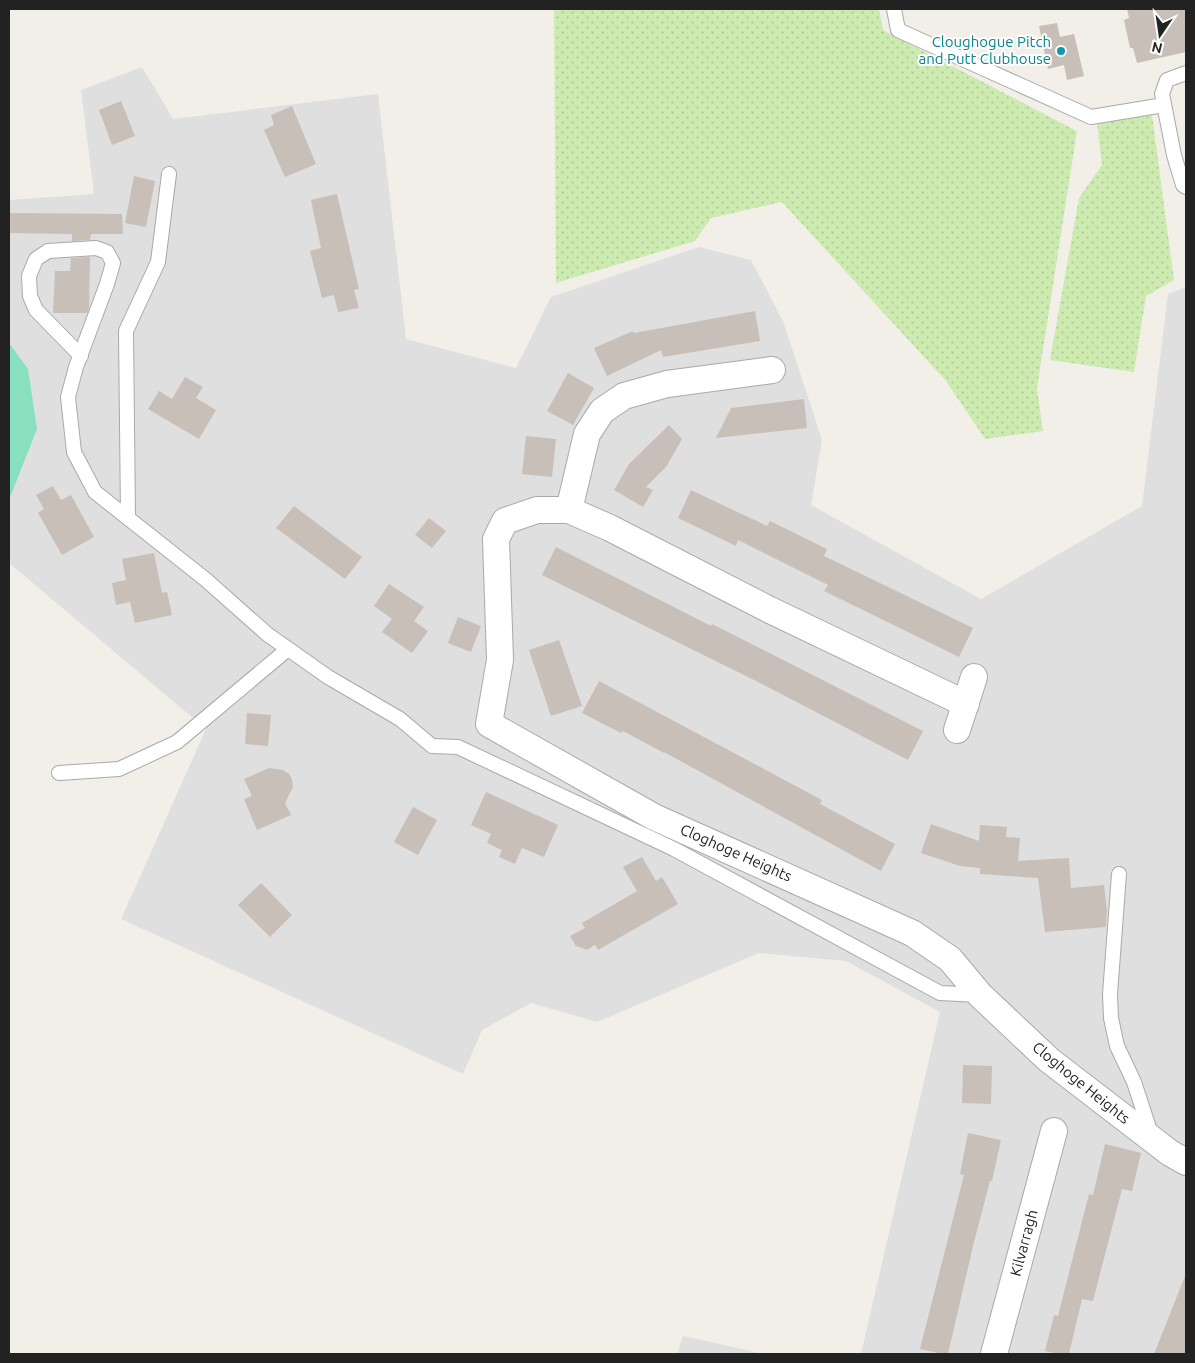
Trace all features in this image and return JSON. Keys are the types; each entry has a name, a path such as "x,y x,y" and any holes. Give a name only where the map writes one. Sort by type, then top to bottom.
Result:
{"street":[{"path":"569,510 587,434 602,411 624,396 667,384 772,370"},
{"name":"Cloghoge Heights","path":"966,704 768,609 610,528 569,510 537,510 504,521 496,539 500,660 488,724 654,817 912,933 950,959 980,995 1049,1060 1170,1153 1186,1162"},
{"path":"957,730 974,677"},
{"name":"Kilvarragh","path":"994,1354 1054,1131"}],"lane":[{"path":"894,9 898,30 1092,117 1164,105"},
{"path":"1186,73 1167,80 1162,94 1174,155 1183,185 1186,187"},
{"path":"128,517 126,331 158,262 169,174"},
{"path":"81,356 36,310 30,296 30,276 36,259 48,251 96,248 107,252 113,263 68,397 74,452 95,492 205,579 267,634 288,649 328,677 400,719 432,746 458,747 674,849 940,993 980,995"},
{"path":"59,773 119,769 177,742 288,649"},
{"path":"1119,874 1110,994 1111,1018 1117,1046 1134,1082 1153,1140"}],"shaded area":[{"path":"142,67 173,119 378,94 406,339 516,368 551,297 699,247 751,260 783,321 822,440 811,505 981,599 1142,506 1168,294 1186,287 1186,1354 861,1354 940,1012 846,961 759,953 597,1022 531,1003 482,1030 463,1074 121,919 206,729 9,563 9,200 94,194 81,90"},
{"path":"683,1336 764,1354 677,1354"}],"green space":[{"path":"554,9 879,9 883,30 1077,131 1037,388 1043,431 985,439 946,381 782,202 711,218 695,241 556,283"},
{"path":"1152,115 1174,280 1146,296 1134,372 1050,360 1079,198 1102,165 1097,123"},
{"path":"9,343 28,369 37,429 9,500"}],"building":[{"path":"1127,9 1186,9 1186,52 1137,63 1133,48 1130,48 1124,20 1129,18"},
{"name":"Cloughogue Pitch and Putt Clubhouse","path":"1057,23 1060,37 1074,34 1084,76 1067,80 1064,65 1048,69 1039,26"},
{"path":"121,101 135,136 112,145 99,110"},
{"path":"292,106 316,164 285,177 264,130 274,125 271,115"},
{"path":"134,176 155,181 146,227 125,223"},
{"path":"337,194 359,289 354,290 359,308 338,312 334,295 322,298 310,251 321,248 311,200"},
{"path":"9,213 122,214 123,234 91,234 90,240 72,241 72,234 9,233"},
{"path":"90,257 89,308 87,313 53,313 55,271 70,271 71,258"},
{"path":"755,311 760,341 663,357 661,350 607,376 594,348 633,331 634,333"},
{"path":"568,373 594,388 573,425 547,411"},
{"path":"185,377 203,387 196,398 216,410 199,439 148,409 159,391 172,399"},
{"path":"804,399 807,428 716,438 731,408"},
{"path":"669,425 682,439 666,467 646,487 653,490 643,507 614,490 629,464"},
{"path":"526,436 556,439 552,477 522,474"},
{"path":"53,486 61,500 71,495 94,537 62,555 38,513 44,509 36,495"},
{"path":"691,490 767,526 770,521 827,549 824,556 973,628 959,657 824,591 828,585 738,540 736,546 678,518"},
{"path":"294,506 362,557 345,579 276,528"},
{"path":"429,518 446,531 432,548 415,535"},
{"path":"556,547 923,731 908,760 756,681 542,575"},
{"path":"154,553 162,593 167,592 172,615 135,623 130,602 116,605 112,583 126,580 122,559"},
{"path":"389,584 424,607 414,621 428,631 412,653 382,632 392,619 374,606"},
{"path":"458,617 481,626 471,652 448,643"},
{"path":"559,640 582,706 551,716 529,650"},
{"path":"599,681 822,800 820,804 895,844 881,871 664,752 582,713"},
{"path":"247,713 271,715 268,746 245,744"},
{"path":"269,768 283,770 292,779 293,787 285,803 291,815 257,830 244,799 252,796 244,779"},
{"path":"486,792 558,825 544,857 522,848 515,864 499,857 502,850 487,843 491,834 471,825"},
{"path":"413,807 437,820 418,855 394,842"},
{"path":"931,824 979,841 980,825 1007,827 1006,837 1020,838 1018,861 1069,858 1071,888 1104,885 1107,911 1106,927 1045,932 1038,878 980,874 980,868 960,866 921,853"},
{"path":"642,857 656,881 662,877 678,904 598,950 595,945 587,950 576,946 570,936 585,928 582,923 637,891 623,867"},
{"path":"261,883 292,915 270,937 238,905"},
{"path":"963,1065 992,1066 991,1104 962,1103"},
{"path":"968,1133 1001,1140 992,1181 990,1181 973,1246 948,1354 943,1354 920,1349 964,1175 960,1174"},
{"path":"1105,1144 1141,1153 1132,1191 1122,1189 1093,1301 1082,1299 1069,1354 1045,1351 1054,1315 1058,1316 1089,1194 1093,1195"},
{"path":"1185,1276 1186,1354 1154,1354"}],"place":[{"name":"Cloughogue Pitch and Putt Clubhouse","path":"1061,51"}]}
